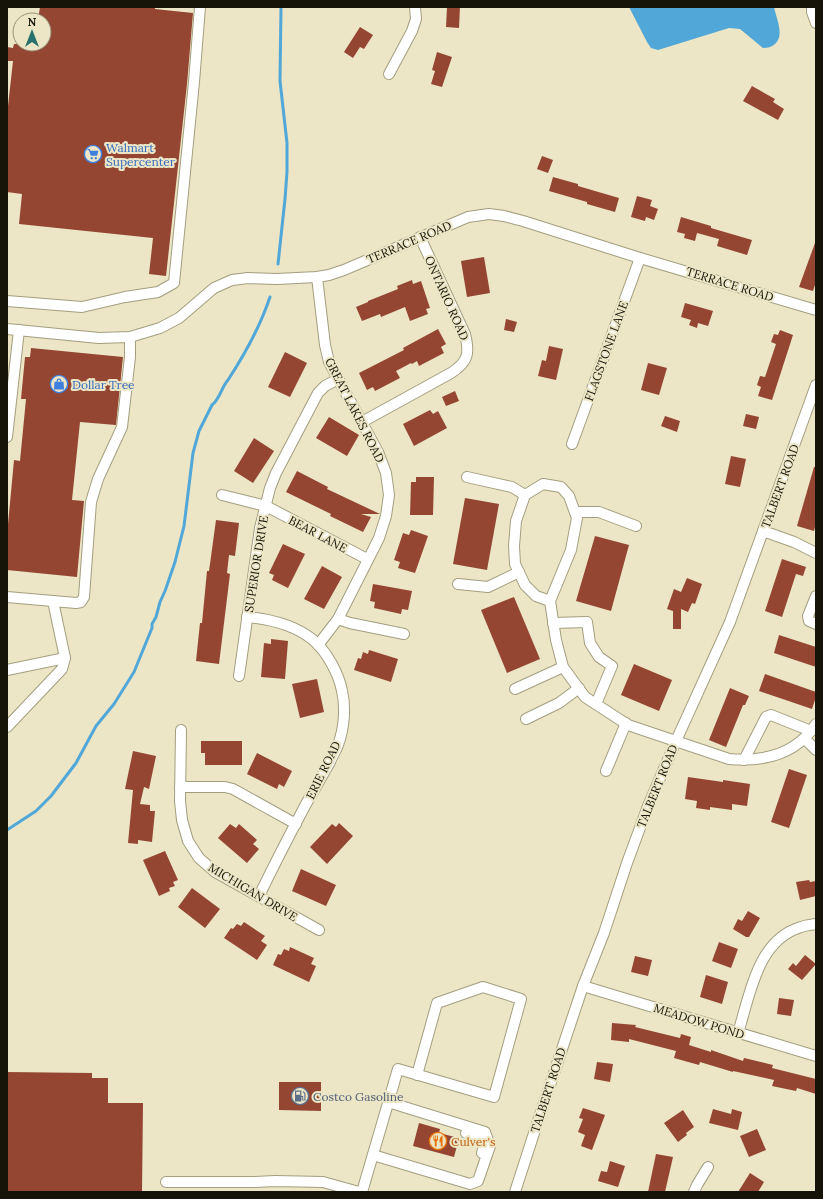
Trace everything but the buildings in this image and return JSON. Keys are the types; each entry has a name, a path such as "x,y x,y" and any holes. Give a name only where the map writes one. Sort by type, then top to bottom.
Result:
{"street":[{"path":"7,301 82,307 125,297 158,292 174,282 200,7"},
{"path":"390,74 412,31 416,19 415,7"},
{"path":"812,7 812,12 816,23"},
{"name":"TERRACE ROAD","path":"7,329 99,338 130,337 160,328 179,318 214,288 232,280 248,278 277,279 329,275 468,217 489,214 504,216 816,310"},
{"name":"ONTARIO ROAD","path":"362,422 460,368 466,358 468,347 465,334 420,237"},
{"name":"FLAGSTONE LANE","path":"572,444 640,258"},
{"name":"GREAT LAKES ROAD","path":"317,276 325,345 329,362 378,452 386,473 389,494 386,516 379,538 367,559 338,619 318,645"},
{"path":"7,437 9,406 19,330"},
{"path":"7,596 76,603 81,602 84,597 91,502 98,479 122,427 130,357 130,337"},
{"name":"SUPERIOR DRIVE","path":"239,676 260,528 276,473 318,393 325,386 338,379"},
{"name":"TALBERT ROAD","path":"515,1192 583,986 604,933 648,806 730,622 816,385"},
{"path":"467,477 512,487 524,495"},
{"path":"550,601 536,596 525,586 515,564 514,546 516,521 524,495 543,484 561,487 569,496 577,518 571,550 550,601 556,640 563,667 585,697 626,724 729,759 744,760 774,756 788,750 811,731"},
{"name":"BEAR LANE","path":"222,495 266,506 367,559"},
{"path":"575,512 599,512 636,526"},
{"path":"763,531 794,542 816,553"},
{"path":"458,584 488,587 519,572"},
{"path":"816,596 808,616 809,621 816,624"},
{"path":"7,727 62,670 65,658 53,601"},
{"name":"ERIE ROAD","path":"247,617 267,619 286,625 312,639 329,659 337,675 342,691 344,710 338,746 259,896"},
{"path":"338,619 350,623 404,634"},
{"path":"553,622 587,622 590,643 599,657 612,666 596,704"},
{"path":"7,670 65,658"},
{"path":"515,689 563,667"},
{"path":"526,719 559,703 579,688"},
{"path":"744,760 766,717 771,715 811,731"},
{"path":"606,771 626,724"},
{"name":"MICHIGAN DRIVE","path":"181,730 180,801 182,820 188,841 199,858 215,872 319,930"},
{"path":"811,731 816,750"},
{"path":"180,787 225,787 233,789 296,824"},
{"path":"738,1033 756,973 766,954 780,938 801,927 816,924"},
{"name":"MEADOW POND","path":"583,986 816,1056"},
{"path":"362,1192 398,1069 417,1075 494,1098 521,998 483,987 437,1003 417,1075"},
{"path":"373,1155 470,1184 478,1181 490,1146 485,1132 388,1102"},
{"path":"694,1192 708,1167"},
{"path":"166,1182 323,1182 359,1192"}],"water":[{"path":"629,7 774,7 780,31 778,40 775,44 763,48 740,29 729,28 658,50 651,48"}],"waterway":[{"path":"278,264 287,172 287,143 280,81 281,7"},
{"path":"7,830 36,811 51,796 76,763 96,726 114,704 134,672 152,628 152,624 156,617 175,562 184,526 193,453 199,431 212,405 217,400 252,340 270,297"}],"place":[{"name":"Walmart Supercenter","path":"93,154"},
{"name":"Dollar Tree","path":"59,384"},
{"name":"Costco Gasoline","path":"300,1096"},
{"name":"Culver's","path":"438,1141"}]}
